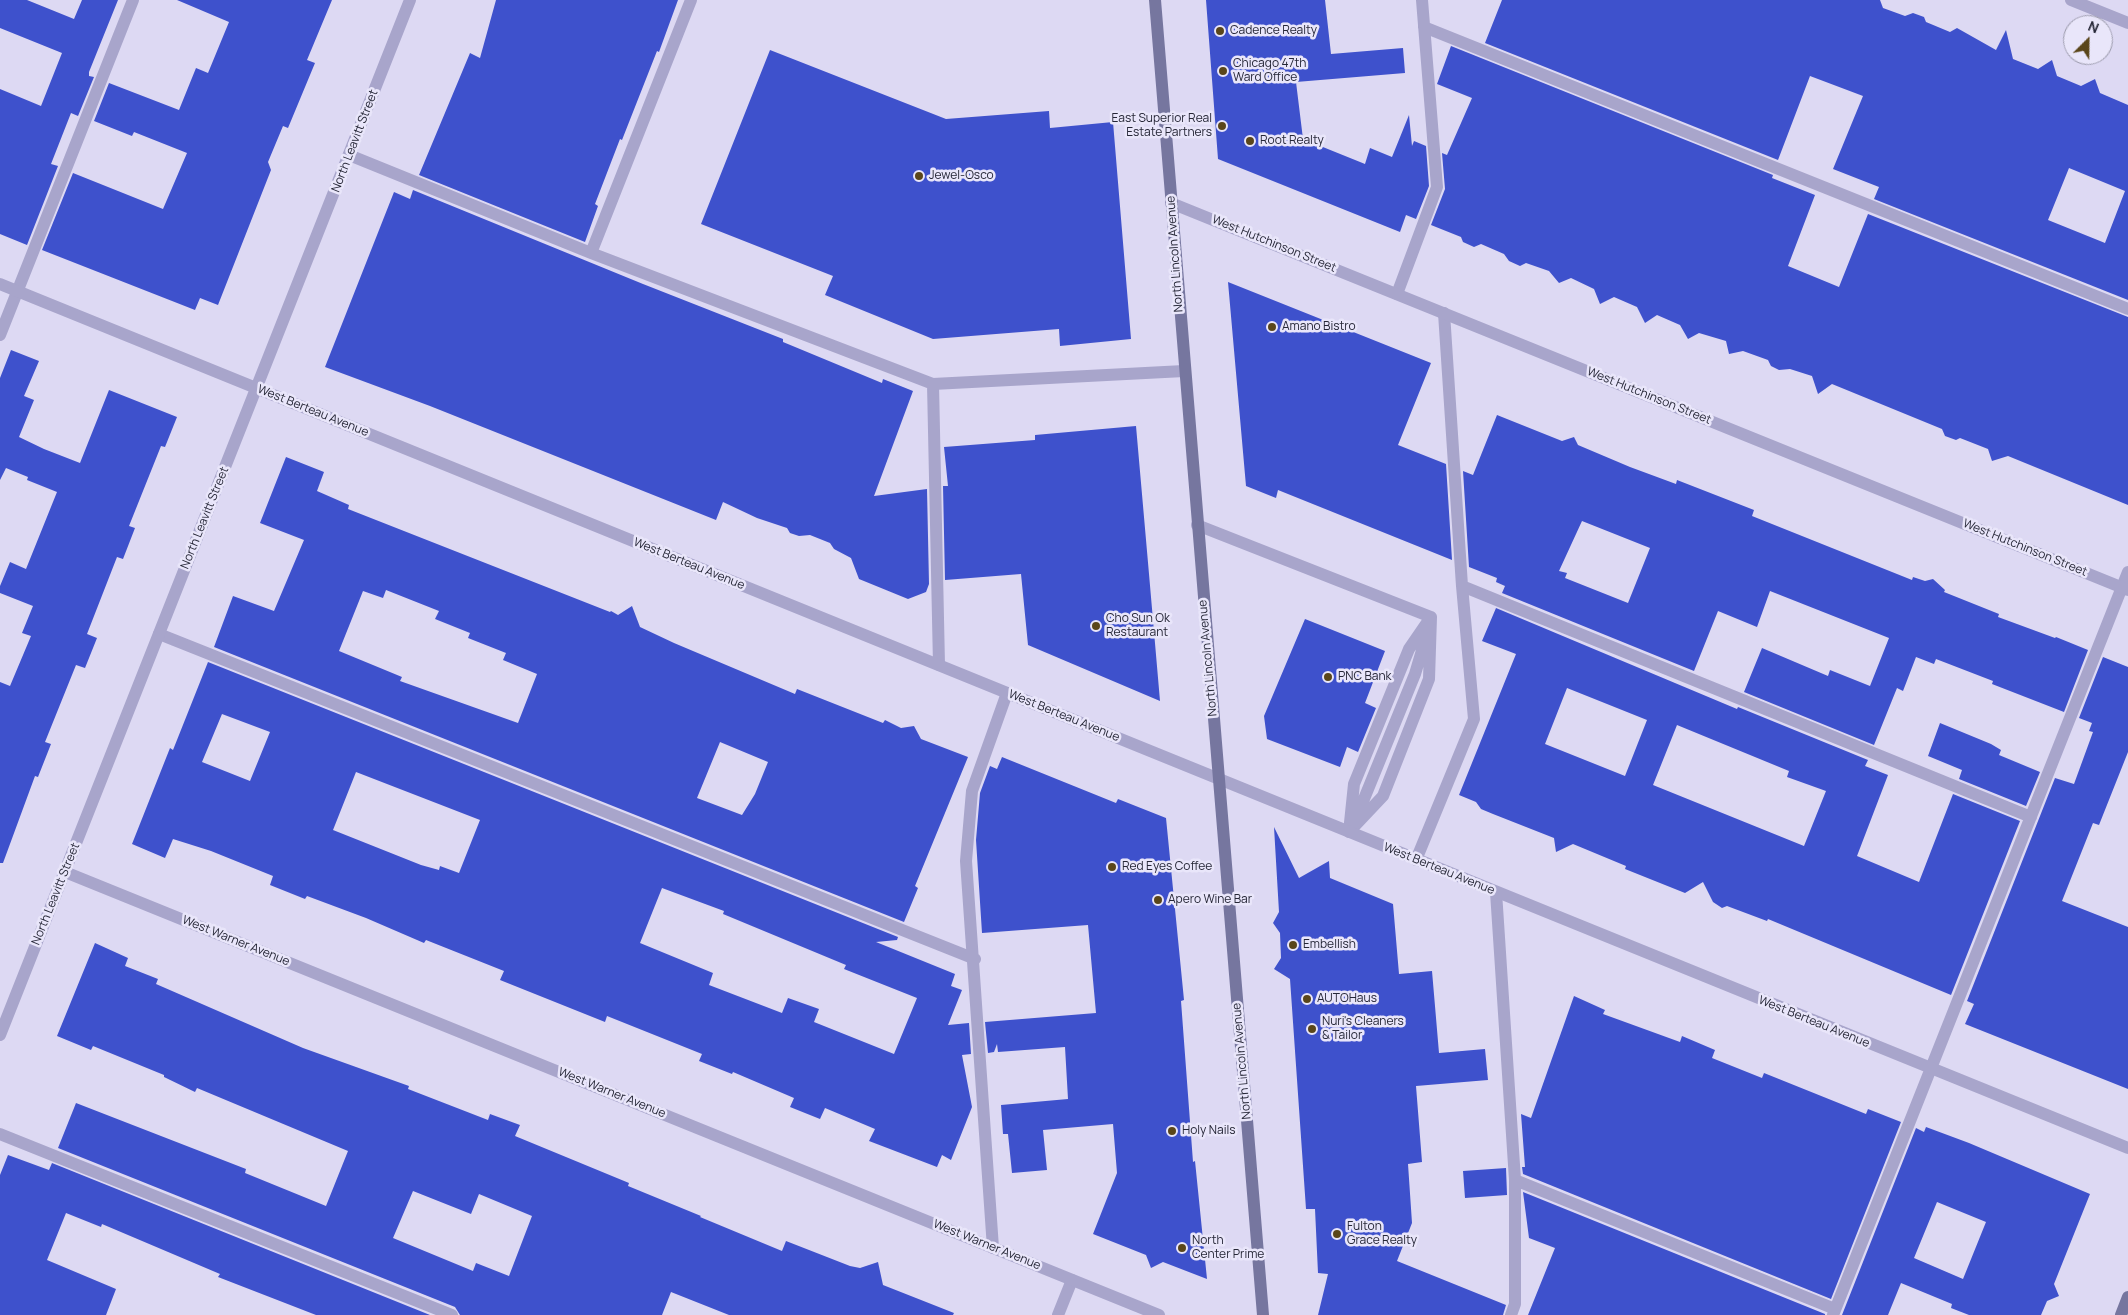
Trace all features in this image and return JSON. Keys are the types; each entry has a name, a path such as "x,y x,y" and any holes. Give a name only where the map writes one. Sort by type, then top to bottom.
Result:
{"main road":[{"name":"North Lincoln Avenue","path":"1155,0 1170,202 1263,1315"},
{"path":"2121,1315 2128,1297"}],"street":[{"path":"0,335 133,0"},
{"name":"North Leavitt Street","path":"0,1035 410,0"},
{"path":"591,253 691,0"},
{"path":"1397,294 1437,187 1422,0"},
{"path":"2070,0 2128,23"},
{"path":"1424,27 2128,309"},
{"path":"349,155 591,253 933,384 1184,371"},
{"name":"West Hutchinson Street","path":"1170,202 2125,588"},
{"name":"West Berteau Avenue","path":"0,284 2128,1148"},
{"path":"1416,860 1474,719 1462,586 1444,313"},
{"path":"933,384 939,665"},
{"path":"1197,526 1431,618"},
{"path":"1515,1180 1834,1312 2030,817 2125,588 2128,572"},
{"path":"1462,586 2030,817"},
{"path":"1349,832 1354,784 1409,649 1431,618"},
{"path":"1349,832 1383,796 1429,679 1431,618"},
{"path":"159,634 974,959"},
{"path":"993,1248 966,861 972,791 1007,694"},
{"name":"West Warner Avenue","path":"65,872 1158,1315"},
{"path":"1496,892 1515,1180 1515,1304 1511,1315"},
{"path":"0,1134 452,1315"},
{"path":"1058,1315 1072,1280"}],"building":[{"path":"0,0 27,0 74,19 82,0 118,0 89,72 89,76 94,77 78,116 71,113 51,164 58,166 27,245 0,234 0,89 41,106 62,53 0,28"},
{"path":"177,0 332,0 307,60 315,63 288,128 283,126 268,162 271,170 218,305 200,298 195,310 42,250 73,173 163,209 187,153 134,132 132,136 94,121 109,83 179,110 196,68 208,73 229,22"},
{"path":"496,0 678,0 659,52 657,51 595,204 598,206 585,242 419,175 470,53 480,58"},
{"path":"1206,0 1325,0 1331,54 1403,48 1405,73 1296,82 1303,139 1365,164 1370,148 1392,157 1409,115 1412,146 1414,141 1426,146 1429,186 1416,219 1406,215 1400,232 1218,159"},
{"path":"1502,0 1880,0 1883,8 1905,16 1913,13 1924,17 1926,22 1950,32 1957,28 1996,50 2006,30 2013,59 2038,69 2052,60 2057,76 2081,86 2095,79 2100,93 2128,105 2128,300 1874,199 1879,187 1833,169 1863,96 1810,76 1778,160 1485,43","holes":["2069,168 2125,191 2105,243 2048,220"]},
{"path":"1451,46 1773,175 1772,178 1815,195 1788,266 1839,287 1868,214 2128,317 2128,505 2008,456 1992,461 1988,449 1960,438 1956,440 1945,436 1942,429 1832,384 1818,394 1812,376 1790,369 1779,370 1771,366 1768,360 1743,351 1729,354 1726,341 1699,333 1688,339 1680,325 1657,315 1645,323 1637,307 1614,297 1600,304 1594,289 1571,278 1559,283 1549,271 1526,263 1520,266 1509,261 1504,254 1481,244 1474,247 1463,242 1461,237 1431,225 1445,189 1442,153 1447,155 1472,98 1437,84"},
{"name":"Jewel-Osco","path":"770,50 946,119 1049,111 1050,128 1113,122 1131,339 1060,346 1059,329 933,339 825,295 833,276 701,224"},
{"path":"413,190 783,339 783,342 882,383 883,379 913,391 874,496 927,489 929,584 926,592 908,599 859,579 851,558 834,549 830,543 810,535 799,536 790,533 787,528 757,518 723,502 716,520 430,406 325,367 394,192 410,199"},
{"path":"1228,282 1431,363 1398,445 1446,464 1452,560 1278,490 1276,498 1246,486"},
{"path":"11,350 39,361 24,396 34,400 19,437 44,449 80,463 109,390 177,417 165,447 161,446 129,526 135,528 123,559 117,557 87,634 97,638 85,668 76,665 45,742 51,744 38,777 35,776 3,863 0,863 0,682 10,686 31,636 22,633 33,606 0,593 0,586 10,562 26,569 57,492 27,480 28,477 6,468 0,480 0,378"},
{"path":"1497,415 1562,441 1574,437 1578,445 1630,467 1676,484 1677,480 1754,510 1752,516 1912,580 1913,577 1925,581 1933,579 1945,590 1944,592 1999,614 1998,617 2088,650 2064,712 1992,684 1993,681 1936,659 1934,664 1916,657 1903,691 1897,688 1874,745 1744,692 1762,648 1828,676 1830,670 1870,686 1889,638 1770,591 1757,627 1718,611 1694,671 1502,593 1505,586 1496,582 1497,578 1469,567 1463,471 1473,475","holes":["1582,521 1650,548 1628,603 1565,578 1567,573 1559,571"]},
{"path":"1136,426 1160,701 1028,645 1021,574 945,580 943,486 948,486 944,447 1035,440 1035,435"},
{"path":"286,457 324,472 317,491 349,505 348,509 618,615 632,606 640,627 674,643 795,694 797,689 883,723 885,720 901,728 914,726 921,739 968,757 915,886 918,888 904,922 214,647 233,596 274,611 304,540 260,523","holes":["386,590 439,611 435,619 470,633 468,638 506,653 503,660 537,674 518,723 400,681 402,677 339,651 363,591 383,598","720,742 768,762 755,794 742,815 697,798"]},
{"path":"1496,608 1737,709 1738,707 1868,760 1865,766 1888,775 1857,856 1919,882 1953,794 2020,821 1951,995 1768,919 1767,921 1727,906 1722,908 1713,902 1703,882 1685,893 1625,869 1626,866 1573,844 1556,852 1554,838 1481,809 1476,802 1459,795 1516,654 1482,641","holes":["1567,688 1647,720 1625,776 1545,744","1677,725 1789,771 1787,777 1826,791 1804,846 1653,785"]},
{"name":"PNC Bank","path":"1305,619 1385,651 1365,703 1376,708 1358,752 1347,747 1340,767 1267,739 1264,716"},
{"path":"2103,657 2128,667 2128,752 2099,825 2093,823 2062,901 2128,927 2128,1089 1965,1024 1974,1004 1967,1001 2055,778 2074,784 2093,732 2089,731 2092,723 2079,718"},
{"path":"208,662 898,937 897,940 876,942 955,974 951,986 962,990 948,1025 969,1023 971,1054 962,1055 972,1107 951,1160 942,1155 937,1167 869,1141 875,1129 825,1108 820,1119 790,1107 794,1098 733,1072 732,1074 699,1061 702,1054 607,1016 605,1022 500,980 504,971 426,940 424,943 366,918 307,896 305,899 270,885 273,876 211,851 173,839 165,858 132,844 170,748 173,750","holes":["222,714 270,732 250,781 202,762","356,772 480,820 459,873 440,866 439,870 421,865 333,830","662,888 724,911 723,914 846,965 844,969 917,998 894,1054 814,1022 819,1009 788,998 782,1013 709,985 713,973 640,943"]},
{"path":"1940,723 1991,744 2001,750 1999,755 2040,772 2026,806 1959,779 1962,770 1928,756"},
{"path":"1002,757 1116,803 1118,799 1166,818 1184,1000 1181,1001 1193,1162 1195,1161 1207,1279 1163,1262 1151,1268 1146,1255 1093,1234 1117,1173 1113,1124 1043,1130 1047,1170 1012,1173 1008,1134 1003,1134 1001,1105 1068,1099 1065,1047 998,1052 997,1044 994,1052 988,1053 985,1022 1096,1013 1088,925 982,933 976,840 980,793 990,766 997,769"},
{"path":"1274,827 1299,878 1329,861 1330,878 1393,904 1399,974 1432,971 1439,1053 1485,1049 1488,1080 1416,1086 1422,1162 1408,1164 1412,1223 1397,1261 1506,1305 1503,1315 1318,1315 1328,1274 1318,1273 1315,1209 1306,1209 1290,979 1274,969 1281,958 1280,933 1273,923 1279,912"},
{"path":"95,943 128,958 125,966 158,979 156,984 303,1048 409,1086 408,1089 488,1120 490,1114 520,1125 515,1136 629,1183 628,1186 782,1251 786,1241 850,1266 860,1268 878,1262 883,1285 954,1313 953,1315 729,1315 671,1292 662,1315 460,1315 455,1307 58,1148 76,1103 246,1169 245,1173 326,1206 348,1151 197,1088 195,1092 164,1077 164,1075 93,1046 91,1050 57,1036","holes":["413,1191 471,1214 479,1194 532,1216 509,1276 476,1263 473,1271 393,1238"]},
{"path":"1574,996 1605,1010 1603,1014 1680,1042 1682,1036 1715,1050 1712,1058 1762,1078 1764,1073 1866,1114 1868,1109 1901,1122 1831,1299 1523,1174 1522,1167 1525,1167 1521,1114 1531,1118"},
{"path":"1926,1127 1969,1143 2090,1194 2054,1284 2059,1296 2047,1301 2041,1315 1969,1315 1951,1308 1952,1304 1901,1283 1888,1315 1842,1315 1916,1128 1924,1132","holes":["1937,1202 1986,1222 1963,1279 1914,1258"]},
{"path":"8,1155 49,1170 52,1163 430,1315 316,1315 218,1277 220,1274 102,1224 101,1227 66,1213 47,1260 116,1289 106,1315 0,1315 0,1175"},
{"path":"1506,1168 1507,1195 1465,1198 1463,1171"},
{"path":"1523,1192 1825,1315 1528,1315 1555,1248 1529,1238"}],"place":[{"name":"Cadence Realty","path":"1220,31"},
{"name":"Chicago 47th Ward Office","path":"1223,71"},
{"name":"East Superior Real Estate Partners","path":"1222,126"},
{"name":"Root Realty","path":"1250,141"},
{"name":"Jewel-Osco","path":"919,176"},
{"name":"Amano Bistro","path":"1272,327"},
{"name":"Cho Sun Ok Restaurant","path":"1096,626"},
{"name":"PNC Bank","path":"1328,677"},
{"name":"Red Eyes Coffee","path":"1112,867"},
{"name":"Apero Wine Bar","path":"1158,900"},
{"name":"Embellish","path":"1293,945"},
{"name":"AUTOHaus","path":"1307,999"},
{"name":"Nuri's Cleaners & Tailor","path":"1312,1029"},
{"name":"Holy Nails","path":"1172,1131"},
{"name":"Fulton Grace Realty","path":"1337,1234"},
{"name":"North Center Prime","path":"1182,1248"}]}
